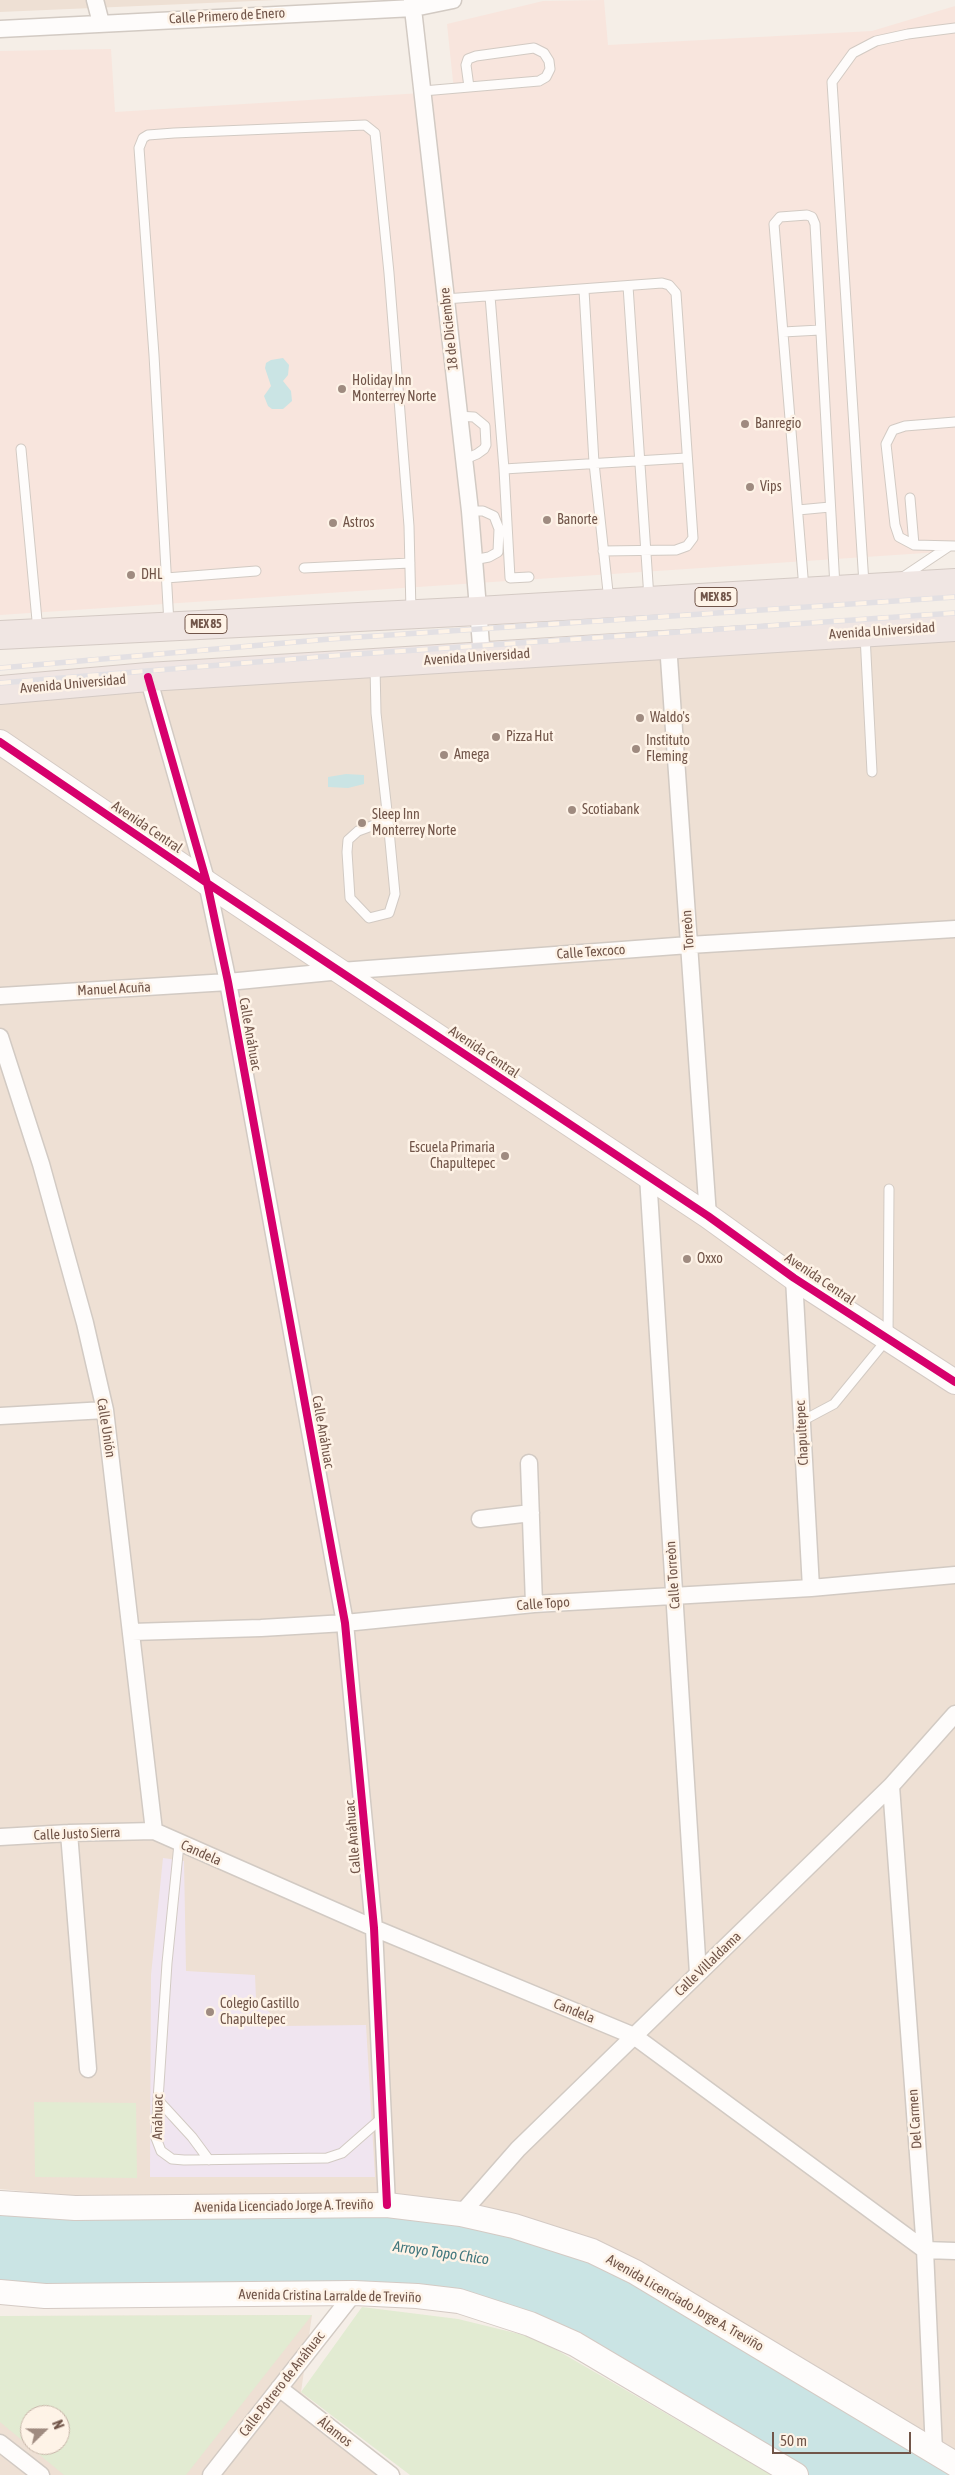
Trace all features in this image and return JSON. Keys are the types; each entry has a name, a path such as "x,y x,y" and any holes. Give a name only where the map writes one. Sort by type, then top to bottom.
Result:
{"highway":[{"name":"MEX 85","path":"0,635 478,611 955,583"},
{"name":"Avenida Universidad","path":"0,690 148,677 482,658 668,644 955,627"}],"main road":[{"name":"Avenida Central","path":"0,742 708,1216 794,1278 955,1382"},
{"name":"Avenida Licenciado Jorge A. Treviño","path":"0,2203 75,2208 387,2205 461,2214 514,2226 592,2251 616,2262 955,2464"},
{"name":"Avenida Cristina Larralde de Treviño","path":"0,2292 45,2296 354,2293 417,2296 459,2301 499,2313 558,2336 796,2475"}],"street":[{"path":"95,0 100,23"},
{"name":"Calle Primero de Enero","path":"0,28 100,23 250,7 413,4 453,0"},
{"name":"18 de Diciembre","path":"413,4 462,460 470,511 482,658"},
{"name":"Torreòn","path":"668,644 708,1216"},
{"name":"Calle Anáhuac","path":"148,677 207,882 228,982 345,1623 374,1928 387,2205"},
{"name":"Calle Texcoco","path":"228,982 341,971 689,945 955,929"},
{"name":"Manuel Acuña","path":"0,996 228,982"},
{"name":"Calle Unión","path":"0,1037 41,1164 85,1323 105,1410 154,1831"},
{"name":"Calle Torreòn","path":"648,1176 698,1974"},
{"name":"Chapultepec","path":"794,1278 811,1588"},
{"path":"0,1416 105,1410"},
{"path":"529,1463 534,1604"},
{"path":"480,1519 531,1513"},
{"name":"Calle Topo","path":"132,1632 345,1623 534,1604 811,1588 955,1575"},
{"name":"Calle Villaldama","path":"461,2214 518,2149 891,1786 955,1714"},
{"name":"Del Carmen","path":"891,1786 925,2250 934,2452"},
{"name":"Candela","path":"154,1831 179,1844 374,1928 634,2036 925,2250"},
{"name":"Calle Justo Sierra","path":"0,1837 69,1832 154,1831"},
{"path":"69,1832 88,2069"},
{"path":"925,2250 955,2251"},
{"name":"Calle Potrero de Anáhuac","path":"211,2475 354,2293"},
{"name":"Álamos","path":"279,2388 391,2475"},
{"path":"0,2443 41,2475"}],"lane":[{"path":"952,546 877,587 832,82 853,53 876,41 908,34 955,28"},
{"path":"423,91 539,81 546,77 550,69 549,61 544,53 534,48 476,56 468,60 466,66 469,87"},
{"path":"169,626 153,346 139,148 143,138 148,135 174,133 365,124 375,133 389,273 410,563 411,614"},
{"path":"804,592 774,224 780,217 807,215 812,217 815,224 835,590"},
{"path":"445,299 662,283 669,285 676,293 693,538 687,546 676,550 603,551"},
{"path":"628,286 638,460 649,600"},
{"path":"584,290 594,463 609,603"},
{"path":"490,296 504,469 510,578 529,577"},
{"path":"783,332 820,330"},
{"path":"458,416 478,418 485,426 484,449 462,460"},
{"path":"952,546 914,545 899,537 894,525 886,444 893,430 905,426 955,422"},
{"path":"21,449 38,632"},
{"path":"504,469 686,458"},
{"path":"910,498 914,545"},
{"path":"798,510 830,506"},
{"path":"470,511 483,511 494,516 499,530 498,552 489,558 473,560"},
{"path":"304,568 410,563"},
{"path":"166,578 256,572"},
{"path":"865,632 872,772"},
{"path":"375,664 376,713 388,820 396,894 388,913 369,918 350,898 348,840 358,831 388,820"},
{"path":"802,1421 834,1404 888,1338 889,1189"},
{"name":"Anáhuac","path":"179,1844 167,1963 158,2100 156,2138 161,2151 172,2158 209,2160 336,2156 383,2117"},
{"path":"158,2100 192,2137 209,2160"}],"shaded area":[{"path":"0,0 277,0 0,12"},
{"path":"604,0 608,45 872,31 955,6 955,551 0,615 0,51 111,49 115,112 454,91 447,24 543,1"},
{"path":"955,641 955,2475 404,2228 0,2189 0,695"},
{"name":"Colegio Castillo Chapultepec","path":"163,1858 184,1861 186,1971 255,1975 256,1999 283,2026 366,2025 375,2177 150,2177 151,1975"},
{"path":"312,2315 301,2392 399,2475 0,2475 0,2316"}],"green space":[{"path":"34,2102 136,2103 137,2178 35,2177"},
{"path":"362,2307 458,2319 536,2338 772,2475 410,2475 301,2392"},
{"path":"312,2315 186,2475 64,2475 40,2455 70,2455 70,2405 20,2405 20,2439 0,2422 0,2316"}],"water":[{"path":"283,358 289,365 288,375 283,381 291,391 292,401 283,409 272,409 268,406 264,396 271,386 265,368 266,363"},
{"path":"346,774 364,775 364,784 348,788 328,787 328,777"},
{"name":"Arroyo Topo Chico","path":"0,2203 387,2205 560,2240 955,2475 796,2475 595,2356 459,2301 0,2292"}],"railway":[{"path":"0,668 330,639 955,597"},
{"path":"0,683 330,656 955,613"}],"cycle path":[{"path":"148,677 207,883 228,982 345,1623 374,1928 387,2205"},
{"path":"0,742 207,883 708,1216 794,1278 955,1382"}],"place":[{"name":"Holiday Inn Monterrey Norte","path":"342,389"},
{"name":"Banregio","path":"745,424"},
{"name":"Vips","path":"750,487"},
{"name":"Banorte","path":"547,520"},
{"name":"Astros","path":"333,523"},
{"name":"DHL","path":"131,575"},
{"name":"Waldo's","path":"640,718"},
{"name":"Pizza Hut","path":"496,737"},
{"name":"Instituto Fleming","path":"636,749"},
{"name":"Amega","path":"444,755"},
{"name":"Scotiabank","path":"572,810"},
{"name":"Sleep Inn Monterrey Norte","path":"362,823"},
{"name":"Escuela Primaria Chapultepec","path":"505,1156"},
{"name":"Oxxo","path":"687,1259"},
{"name":"Colegio Castillo Chapultepec","path":"210,2012"}]}
